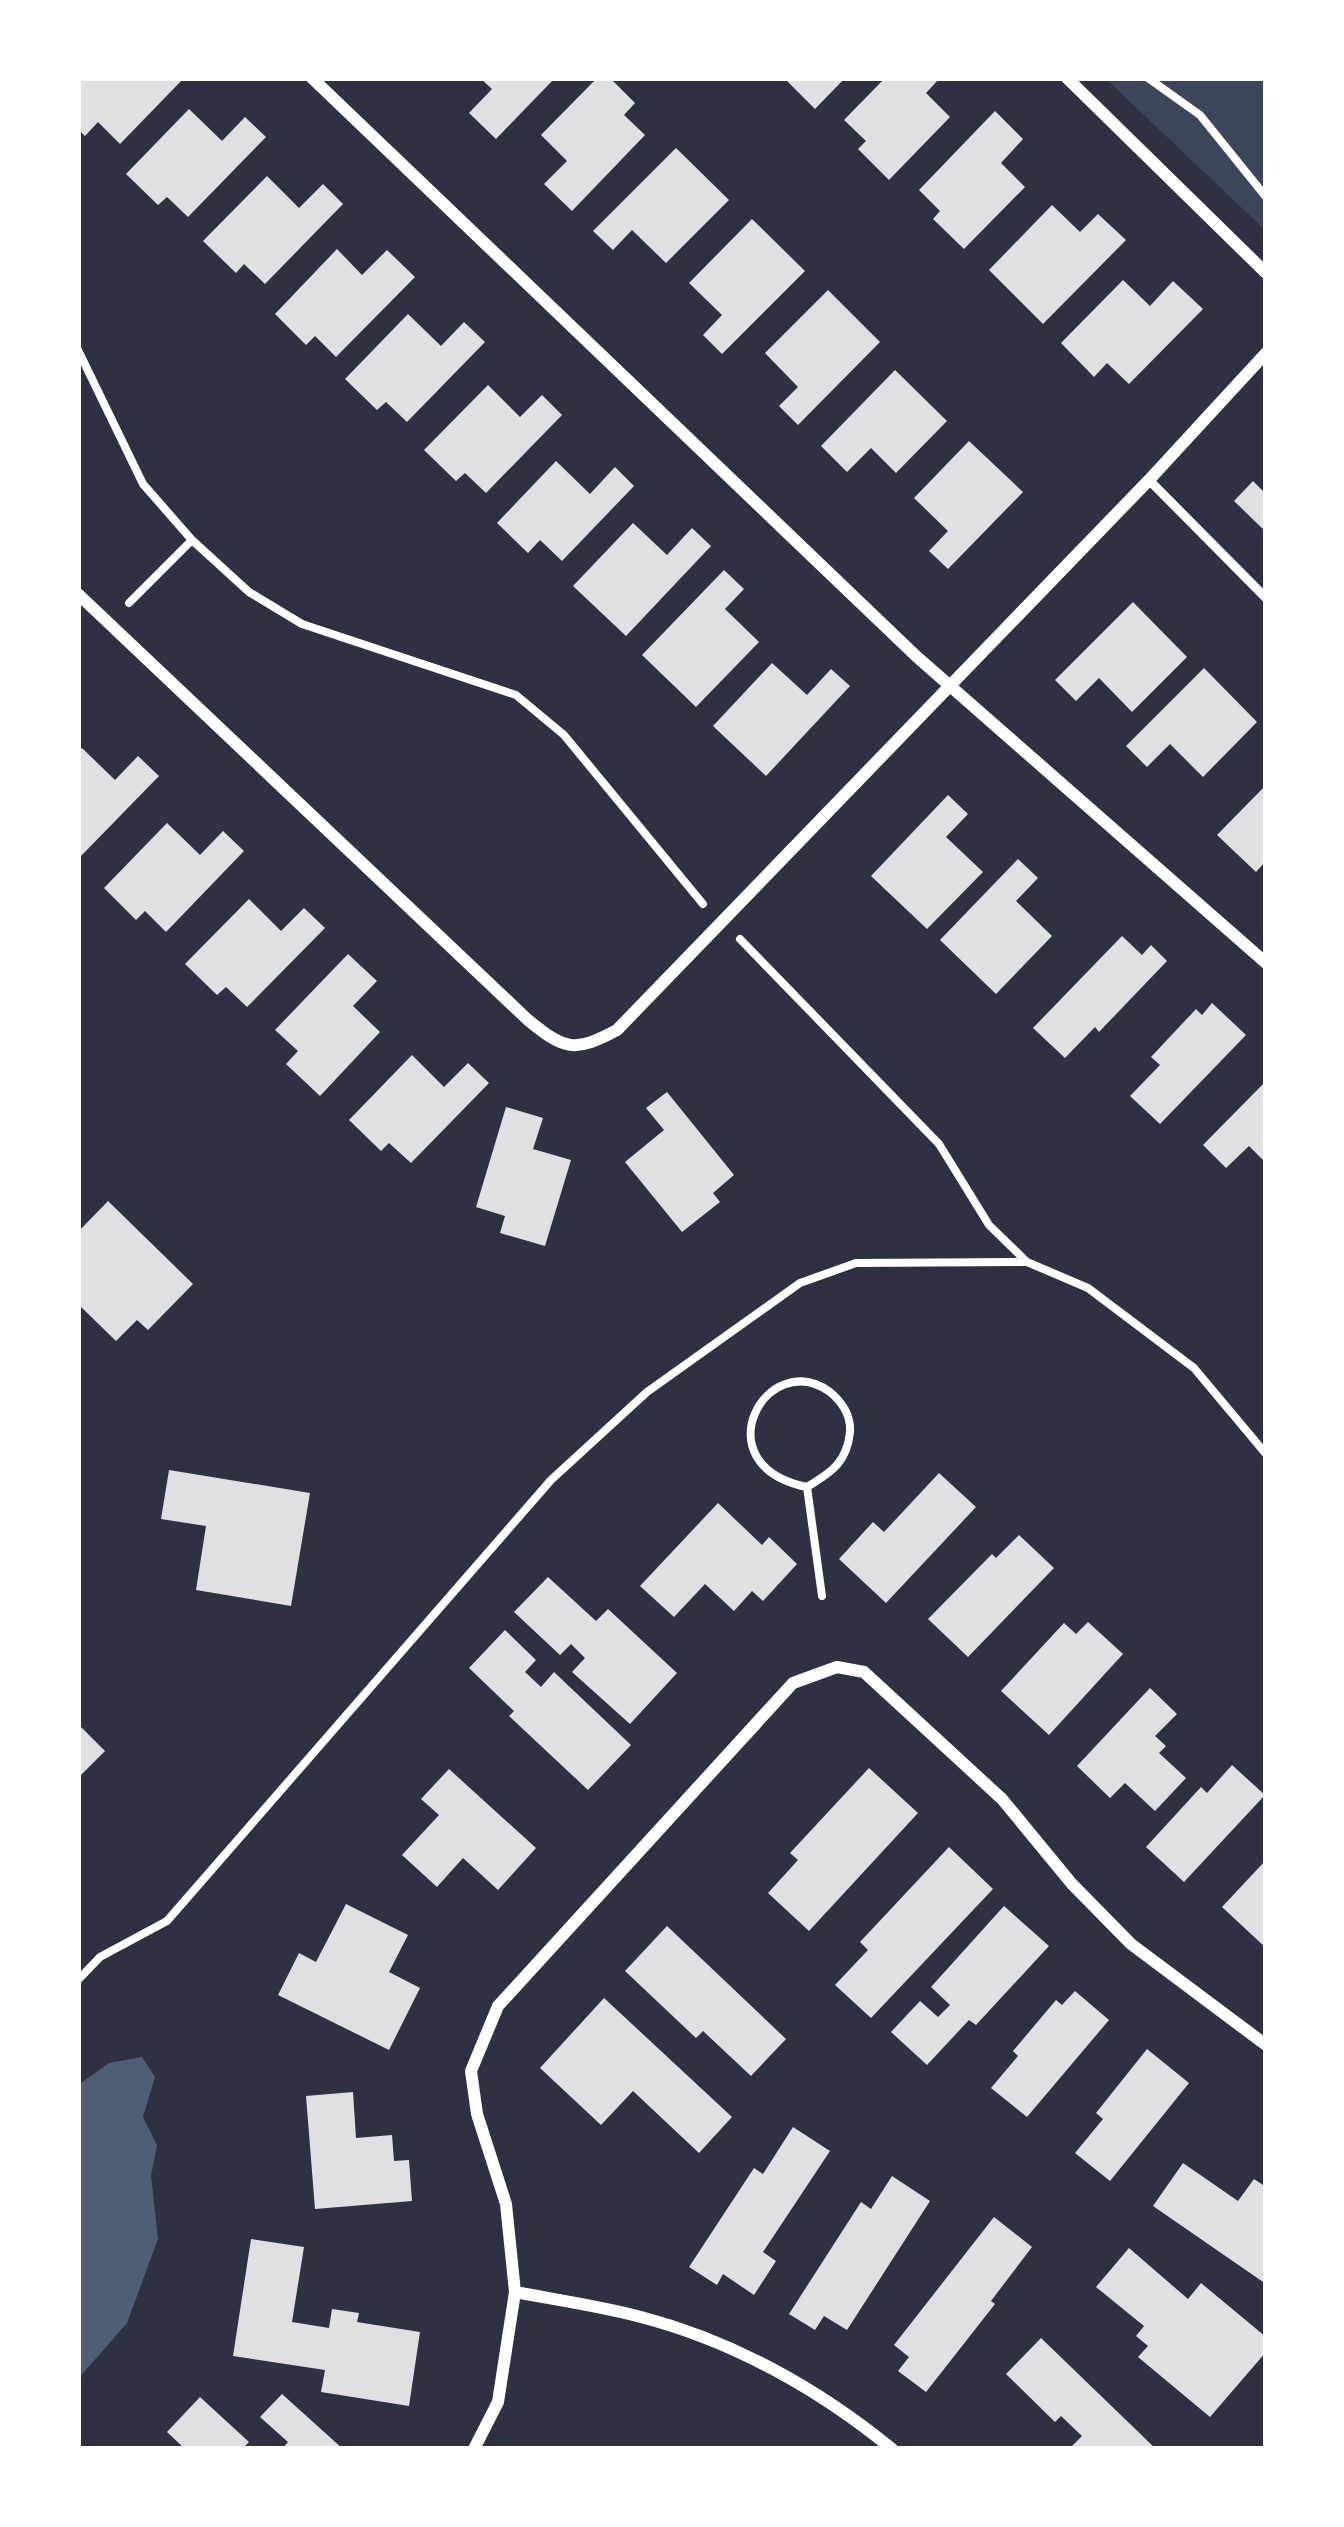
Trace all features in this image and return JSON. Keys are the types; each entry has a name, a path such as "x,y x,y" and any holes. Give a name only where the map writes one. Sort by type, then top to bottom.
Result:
{"street":[{"path":"312,78 950,686 1266,963"},
{"path":"1067,78 1266,273"},
{"path":"78,593 528,1020 554,1042 587,1046 617,1030 1149,480 1266,352"},
{"path":"474,2449 498,2402 514,2292 506,2204 478,2114 471,2072 498,2006 793,1683 837,1667 864,1672 1002,1799 1131,1944 1266,2045"},
{"path":"514,2292 642,2318 740,2352 850,2415 892,2449"}],"lane":[{"path":"1149,480 1266,598"}],"path":[{"path":"1148,78 1200,115 1266,197"},
{"path":"78,350 142,484 192,540 249,592 302,624 515,695 564,735 690,892 758,954 939,1144 989,1226 1027,1262 1088,1288 1194,1368 1266,1454"},
{"path":"129,603 192,540"},
{"path":"78,1980 100,1957 166,1921 551,1480 646,1392 800,1283 856,1263 1027,1262"},
{"path":"794,1382 820,1385 840,1400 850,1422 848,1451 835,1470 806,1487 770,1474 755,1456 749,1435 754,1410 771,1391 794,1382"},
{"path":"806,1487 822,1595"}],"shaded area":[{"path":"1105,78 1266,78 1266,231"},
{"path":"142,2057 155,2077 143,2117 157,2145 151,2176 158,2239 127,2323 78,2379 78,2085 109,2063"}],"building":[{"path":"78,78 184,78 120,144 98,122 85,136 78,129"},
{"path":"480,78 555,78 496,139 469,113 492,89"},
{"path":"597,78 610,78 635,103 624,115 645,135 572,211 544,184 567,161 541,135"},
{"path":"784,78 845,78 815,109"},
{"path":"885,78 940,78 926,93 950,117 889,180 858,149 866,141 844,120"},
{"path":"189,109 222,141 245,117 266,137 188,217 167,197 158,205 126,174"},
{"path":"995,111 1023,139 1001,163 1025,187 964,249 933,219 940,211 919,190"},
{"path":"676,148 729,200 666,263 632,230 613,250 593,231"},
{"path":"267,176 299,208 323,184 343,204 265,284 244,264 236,273 203,241"},
{"path":"1052,205 1080,232 1098,214 1126,240 1043,324 989,270"},
{"path":"752,219 805,271 722,354 703,335 722,315 689,283"},
{"path":"337,249 362,275 387,250 415,277 336,357 315,336 306,345 275,314"},
{"path":"1123,280 1150,306 1173,281 1203,309 1129,384 1107,363 1094,377 1061,343"},
{"path":"828,290 880,342 798,425 779,406 798,387 765,353"},
{"path":"408,314 441,346 464,322 485,342 407,422 386,402 377,410 345,379"},
{"path":"895,370 947,421 896,473 871,448 847,472 821,446"},
{"path":"488,385 520,417 542,395 562,415 486,493 465,473 456,481 424,450"},
{"path":"969,441 1023,492 948,569 929,551 948,531 914,498"},
{"path":"556,461 590,494 615,467 634,486 562,561 540,540 528,553 497,523"},
{"path":"1253,481 1266,494 1266,532 1234,501"},
{"path":"633,523 667,555 692,528 711,546 626,636 573,586"},
{"path":"724,570 744,589 725,609 759,642 696,707 642,655"},
{"path":"1133,602 1187,657 1132,712 1099,678 1076,701 1055,680"},
{"path":"772,663 807,695 831,669 850,686 766,776 713,726"},
{"path":"1204,668 1257,722 1203,777 1170,744 1147,767 1126,746"},
{"path":"82,748 115,780 138,756 159,776 81,856 78,752"},
{"path":"1266,785 1266,861 1256,872 1217,835"},
{"path":"948,795 968,814 946,837 983,872 927,929 871,876"},
{"path":"167,823 200,855 223,831 244,851 166,932 145,911 136,920 104,888"},
{"path":"1018,859 1038,878 1016,901 1052,936 996,994 940,940"},
{"path":"249,899 281,931 304,908 325,928 247,1007 226,987 217,995 185,964"},
{"path":"1122,936 1142,955 1151,945 1167,961 1099,1032 1095,1027 1065,1058 1033,1028"},
{"path":"348,954 377,981 353,1006 380,1032 320,1096 286,1064 298,1051 275,1030"},
{"path":"1212,1003 1246,1035 1160,1124 1130,1096 1160,1065 1151,1057 1196,1009 1202,1015"},
{"path":"412,1055 444,1087 468,1063 489,1083 411,1163 389,1143 381,1151 349,1120"},
{"path":"1266,1081 1266,1163 1249,1146 1226,1168 1203,1145"},
{"path":"667,1092 734,1175 713,1193 720,1202 682,1232 625,1162 664,1130 646,1108"},
{"path":"506,1107 543,1118 533,1149 571,1160 545,1246 500,1233 505,1216 476,1207"},
{"path":"108,1201 193,1284 148,1330 137,1320 116,1341 78,1304 78,1232"},
{"path":"169,1470 310,1493 291,1606 196,1590 206,1526 161,1519"},
{"path":"939,1473 976,1507 886,1603 839,1559 873,1522 884,1532"},
{"path":"718,1503 762,1545 769,1537 797,1564 763,1601 752,1591 734,1611 705,1584 674,1617 640,1586"},
{"path":"1019,1535 1054,1568 968,1657 928,1619 992,1554 996,1558"},
{"path":"548,1577 596,1621 608,1609 677,1673 630,1724 572,1672 585,1658 571,1644 560,1655 514,1612"},
{"path":"1088,1622 1123,1654 1049,1735 1001,1691 1064,1623 1076,1634"},
{"path":"505,1630 536,1660 525,1672 541,1687 554,1672 631,1745 588,1790 509,1716 514,1711 469,1668"},
{"path":"1150,1688 1177,1714 1155,1736 1166,1746 1159,1753 1186,1778 1155,1811 1125,1783 1110,1798 1077,1766"},
{"path":"78,1724 105,1751 78,1778"},
{"path":"1232,1765 1265,1795 1184,1882 1146,1847 1201,1787 1207,1793"},
{"path":"869,1768 918,1813 809,1931 768,1893 798,1860 790,1853"},
{"path":"449,1769 536,1848 498,1890 463,1858 437,1887 402,1855 439,1815 421,1799"},
{"path":"949,1847 993,1889 871,2018 835,1985 868,1950 860,1942"},
{"path":"1266,1860 1266,1948 1222,1907"},
{"path":"346,1904 408,1935 389,1972 420,1988 389,2050 278,1995 299,1953 316,1962"},
{"path":"1004,1906 1049,1946 976,2025 969,2020 927,2065 891,2032 920,2001 938,2017 950,2005 931,1987"},
{"path":"667,1926 786,2039 751,2076 703,2031 696,2038 625,1971"},
{"path":"1075,1991 1109,2020 1027,2117 991,2088 1018,2056 1013,2051 1056,2000 1062,2005"},
{"path":"604,1998 732,2117 699,2153 633,2091 601,2125 540,2068"},
{"path":"1147,2049 1189,2083 1110,2181 1075,2153 1103,2119 1096,2113"},
{"path":"353,2092 356,2138 392,2135 394,2161 409,2160 412,2201 315,2209 306,2096"},
{"path":"793,2127 830,2151 763,2252 776,2261 754,2295 723,2274 717,2285 689,2267 754,2168 763,2174"},
{"path":"1183,2163 1238,2201 1254,2179 1266,2187 1266,2284 1153,2206"},
{"path":"892,2176 930,2201 847,2330 824,2316 815,2330 789,2314 861,2202 871,2209"},
{"path":"994,2217 1032,2247 991,2301 995,2304 926,2392 898,2371 909,2357 894,2345"},
{"path":"251,2239 304,2247 292,2322 329,2328 332,2309 359,2313 357,2322 420,2332 409,2406 321,2392 325,2370 233,2356"},
{"path":"1129,2248 1188,2299 1201,2283 1266,2337 1266,2352 1210,2417 1138,2357 1148,2346 1136,2336 1144,2326 1096,2287"},
{"path":"1041,2338 1156,2449 1069,2449 1082,2436 1061,2416 1055,2422 1006,2374"},
{"path":"282,2394 343,2449 282,2449 288,2442 260,2417"},
{"path":"200,2397 249,2442 242,2449 185,2449 167,2432"}]}
